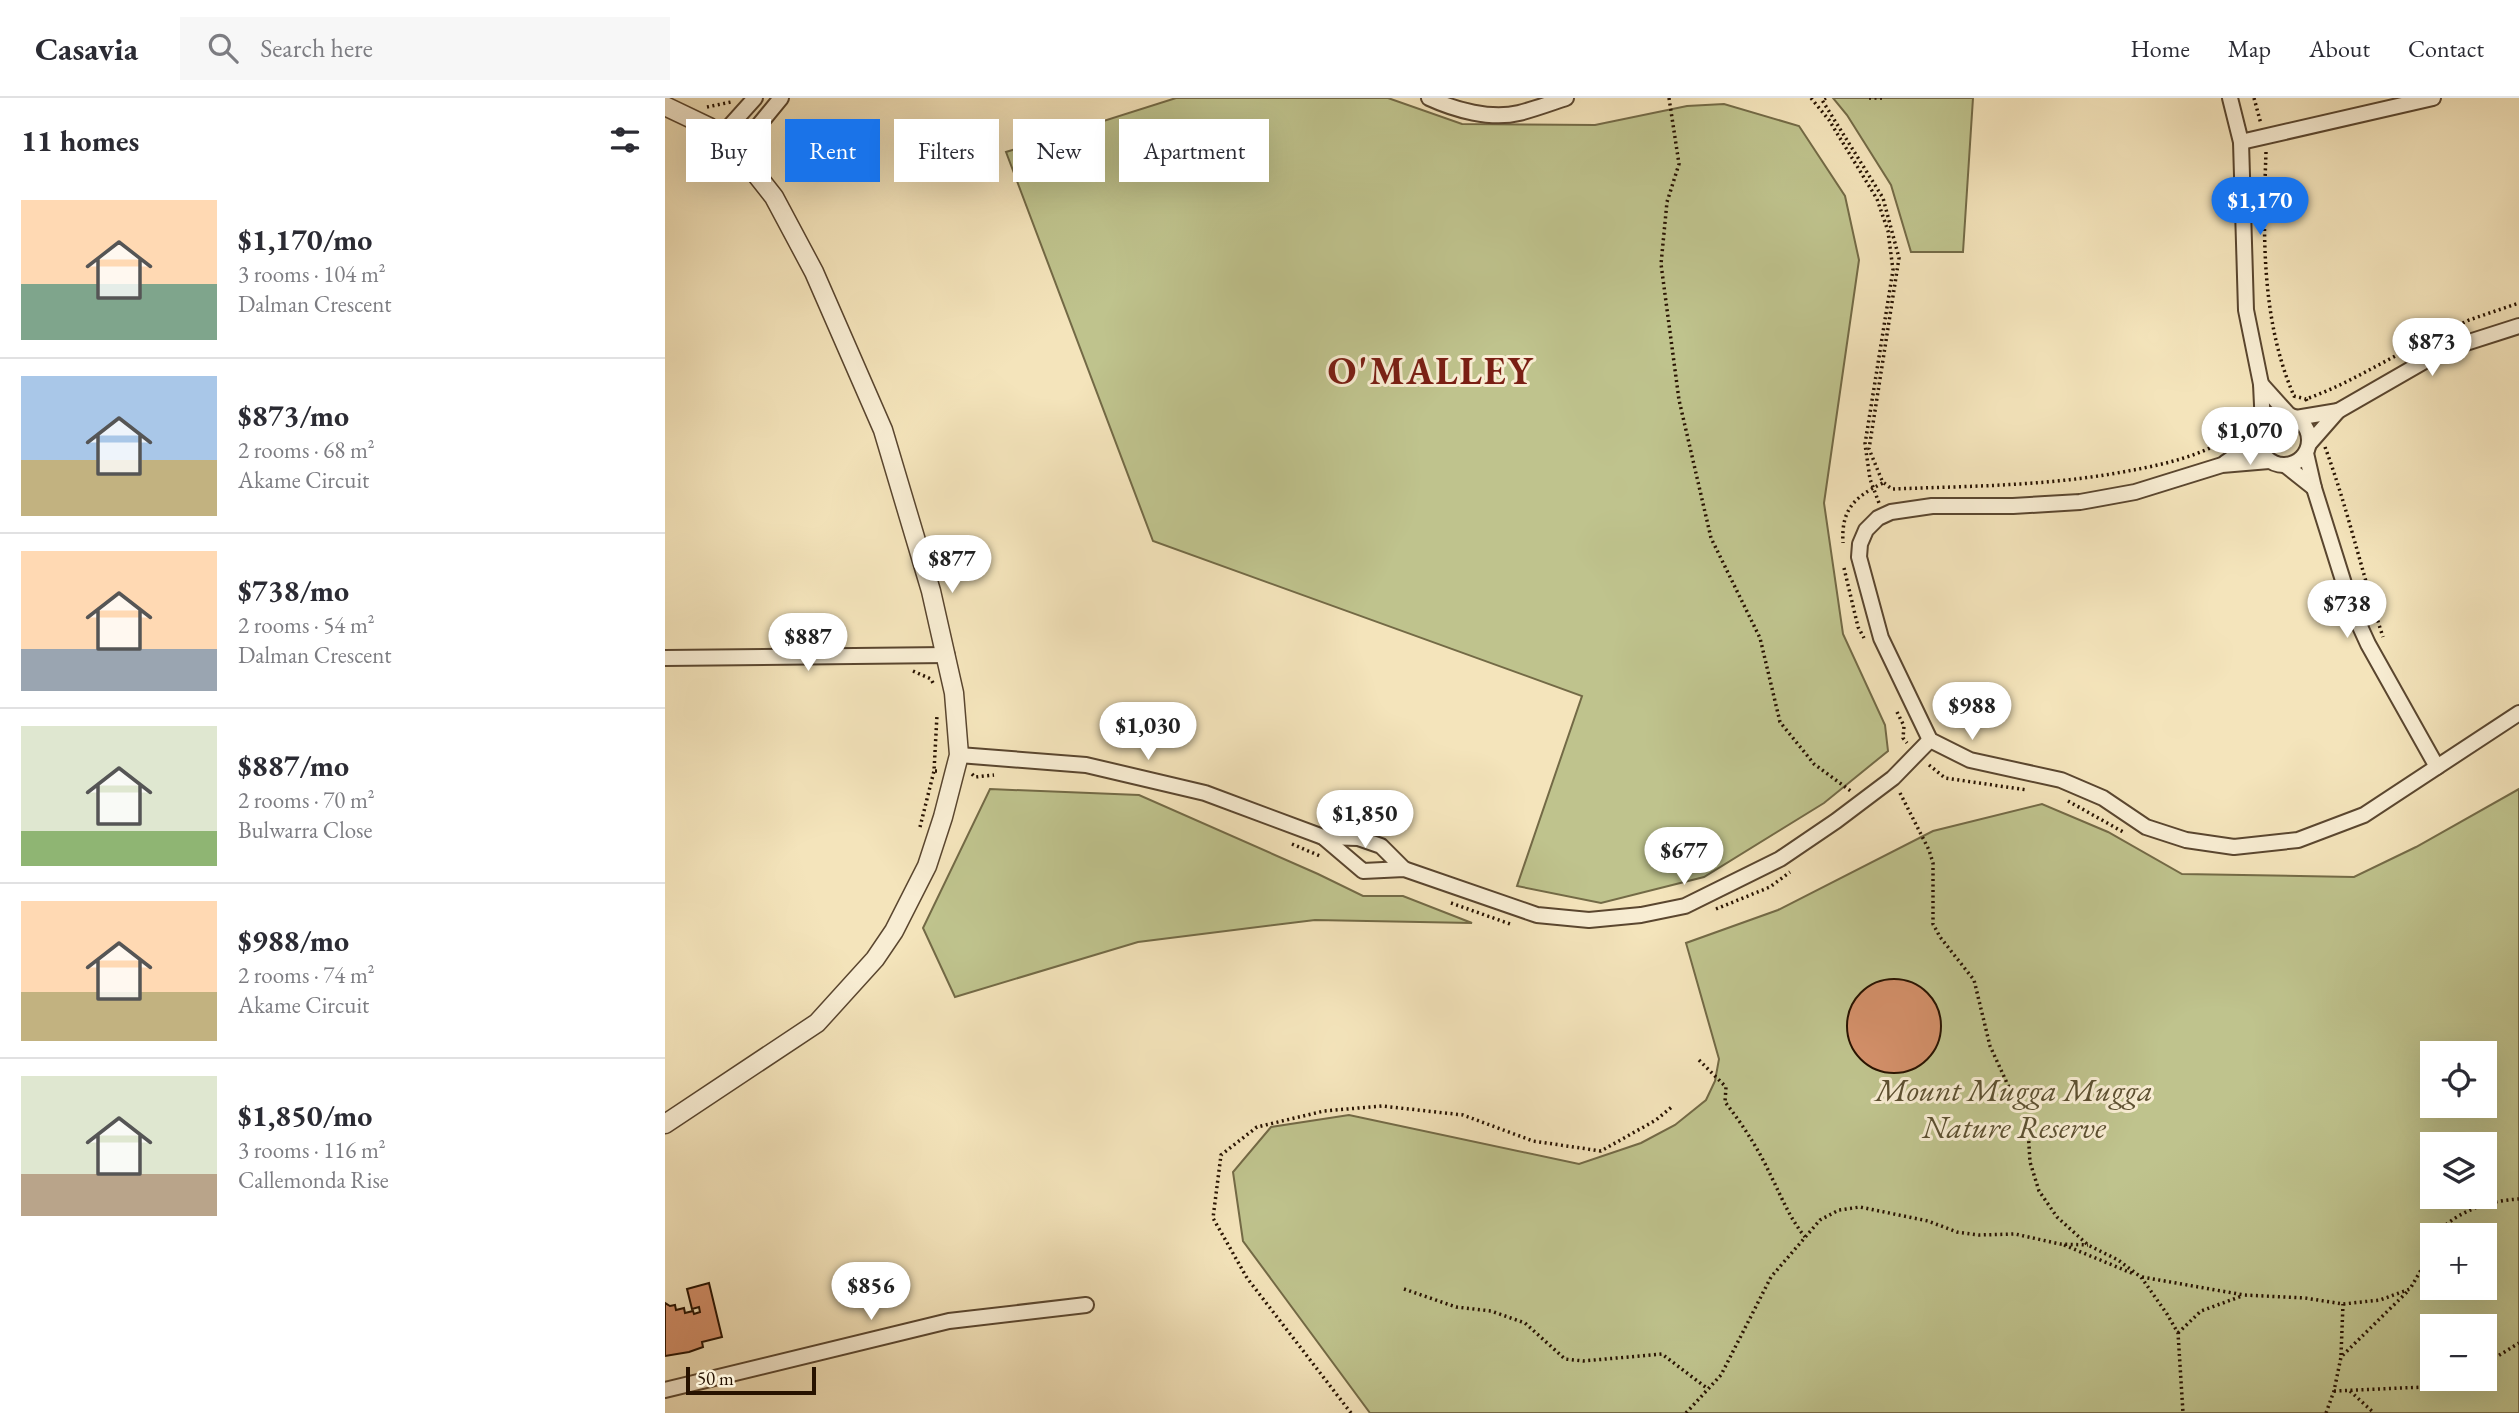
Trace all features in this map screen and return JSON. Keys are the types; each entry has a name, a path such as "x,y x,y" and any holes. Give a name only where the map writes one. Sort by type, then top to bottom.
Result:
{"street":[{"path":"736,119 755,98"},
{"path":"764,119 781,98"},
{"path":"1429,98 1446,106 1480,114 1517,114 1566,98"},
{"path":"2230,98 2241,142 2246,310 2261,384 2263,426 2258,440 2269,461"},
{"path":"2241,142 2433,98"},
{"path":"665,106 693,119"},
{"path":"665,1124 817,1023 875,960 894,931 927,866 957,764 954,693 947,655 931,591 883,430 814,272 774,197 761,182"},
{"path":"2285,465 2301,459 2319,432 2338,411 2444,350 2519,326"},
{"path":"2261,384 2307,429 2307,448 2314,488 2351,609 2437,767"},
{"path":"2263,426 2274,416 2338,411"},
{"path":"2222,465 2258,440"},
{"path":"2314,488 2285,465 2269,461 2222,465 2135,492 2080,502 1905,508 1878,517 1866,530 1860,544 1859,557 1881,638 1930,740 1970,760 2061,780 2103,798 2146,827 2186,840 2234,847 2298,840 2364,816 2519,713"},
{"path":"665,658 947,655"},
{"path":"1323,837 1363,871 1404,869 1537,915 1589,920 1641,915 1685,906 1780,859 1865,802 1896,785 1917,753 1930,740"},
{"path":"957,764 1086,765 1205,793 1323,837 1358,838 1381,846 1404,869"},
{"path":"665,1390 950,1321 1086,1305"}],"path":[{"path":"1669,98 1679,164 1667,202 1661,264 1679,400 1711,538 1760,638 1780,722 1814,764 1865,802"},
{"path":"1811,98 1817,102 1829,120 1877,199 1888,231 1893,270 1864,444 1873,488 1883,515"},
{"path":"1869,98 1885,98"},
{"path":"2254,98 2266,151 2264,246 2268,297 2285,378 2294,396"},
{"path":"1823,99 1883,198 1899,258 1869,449 1883,483 1892,489 2046,484 2143,468 2178,459 2226,439 2237,430 2243,415 2262,407"},
{"path":"698,119 703,107 736,100"},
{"path":"2277,402 2294,396 2306,399 2331,390 2391,357 2469,320 2519,303"},
{"path":"2306,399 2313,415"},
{"path":"2319,432 2346,507 2367,588 2384,639"},
{"path":"1843,548 1842,524 1859,496 1883,483"},
{"path":"1844,559 1858,627 1864,639"},
{"path":"899,655 898,670 915,671 931,679 934,687"},
{"path":"1892,701 1904,726 1903,738 1945,778 2031,791"},
{"path":"918,836 934,771 937,708"},
{"path":"934,771 957,764 975,777 1001,774"},
{"path":"1919,773 1929,764"},
{"path":"1891,799 1896,785"},
{"path":"1896,785 1933,863 1933,924 1974,980 1990,1046 2028,1129 2030,1162 2039,1191 2057,1217 2088,1245 2118,1260 2141,1277 2178,1333 2183,1413"},
{"path":"2057,795 2132,836"},
{"path":"1281,840 1320,856 1329,863"},
{"path":"1710,911 1770,887 1793,871"},
{"path":"1446,901 1519,927"},
{"path":"1699,1060 1726,1087 1725,1102 1742,1123 1791,1220 1805,1237"},
{"path":"1351,1413 1247,1278 1213,1218 1221,1155 1257,1127 1324,1111 1382,1106 1463,1115 1533,1141 1601,1151 1656,1120 1673,1106"},
{"path":"2449,1223 2457,1215 2494,1200 2519,1199"},
{"path":"1685,1413 1721,1375 1771,1277 1820,1220 1839,1210 1860,1207 1929,1221 1957,1232 1979,1235 2015,1234 2060,1244 2141,1277 2244,1295 2305,1298 2343,1304 2380,1300 2410,1289"},
{"path":"2060,1244 2088,1245"},
{"path":"2341,1357 2410,1289 2420,1272"},
{"path":"1404,1289 1456,1307 1491,1311 1525,1322 1565,1359 1583,1361 1662,1354 1708,1389"},
{"path":"2178,1333 2201,1311 2244,1295"},
{"path":"2326,1413 2341,1357 2343,1304"},
{"path":"2497,1357 2519,1343"},
{"path":"2334,1391 2420,1387"},
{"path":"2349,1389 2374,1413"}],"green space":[{"path":"1176,98 1388,98 1462,124 1595,125 1687,106 1724,104 1799,126 1845,196 1859,260 1824,503 1843,634 1885,725 1888,751 1824,803 1704,877 1601,903 1517,886 1582,696 1153,541 1017,182 1105,182 1105,121"},
{"path":"1833,98 1973,98 1963,252 1911,252 1891,185 1847,115"},
{"path":"1013,150 1013,171 1006,152"},
{"path":"990,789 1139,795 1363,896 1403,896 1472,923 1315,920 1138,942 955,997 923,928"},
{"name":"Mount Mugga Mugga Nature Reserve","path":"2519,789 2519,1413 1370,1413 1243,1241 1233,1172 1271,1127 1349,1115 1579,1164 1641,1143 1675,1125 1706,1100 1715,1081 1719,1059 1686,943 1778,910 1933,831 2042,804 2108,832 2182,874 2354,877 2416,847"}],"building":[{"path":"1894,979 1912,982 1927,993 1938,1008 1941,1026 1938,1044 1927,1059 1912,1070 1894,1073 1876,1070 1861,1059 1850,1044 1847,1026 1850,1008 1861,993 1876,982"},
{"path":"709,1283 722,1337 702,1342 703,1347 689,1352 665,1356 665,1303 675,1305 676,1310 684,1308 685,1313 700,1312 699,1307 692,1309 687,1289"}],"district":[{"name":"O'MALLEY","path":"1431,371"}]}
